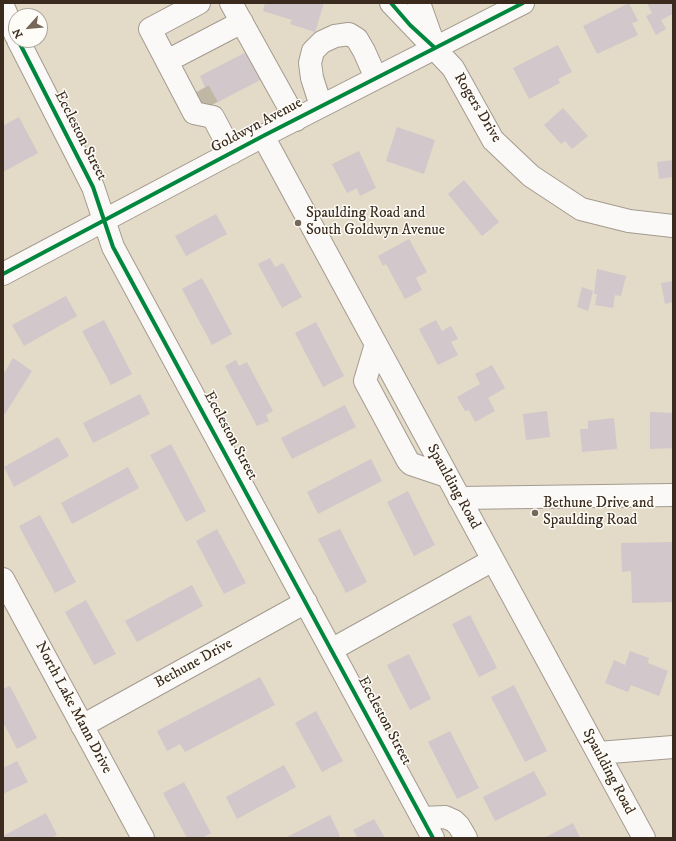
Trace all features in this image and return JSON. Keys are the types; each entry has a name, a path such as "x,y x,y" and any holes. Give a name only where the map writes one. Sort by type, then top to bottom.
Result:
{"street":[{"path":"199,3 150,29 173,58 206,105 232,153"},
{"name":"Rogers Drive","path":"391,3 453,68 493,140 531,176 581,209 629,221 673,226"},
{"path":"419,3 435,48"},
{"name":"Goldwyn Avenue","path":"3,274 104,219 263,136 524,3"},
{"path":"173,58 236,12 296,120"},
{"path":"321,106 312,78 310,63 313,51 322,42 335,36 349,34 353,36 357,39 364,51 376,78"},
{"name":"Eccleston Street","path":"23,48 93,187 113,247 433,838"},
{"path":"173,58 194,113 206,105"},
{"name":"Spaulding Road","path":"263,136 644,838"},
{"path":"459,498 673,495"},
{"path":"332,650 493,560"},
{"name":"North Lake Mann Drive","path":"3,579 143,838"},
{"name":"Bethune Drive","path":"82,726 306,602"},
{"path":"598,753 673,747"},
{"path":"422,818 446,817 454,821 459,826 466,838"}],"building":[{"path":"265,3 324,3 315,32 290,24 292,20 263,11"},
{"path":"629,3 638,21 632,23 638,35 597,54 583,26"},
{"path":"647,3 673,3 673,7 671,8 673,14 661,20 666,29 656,35 646,16 652,13"},
{"path":"558,45 572,72 558,79 560,83 529,99 513,68"},
{"path":"250,50 264,78 197,113 189,96 205,87 200,76"},
{"path":"563,108 588,136 572,149 565,141 561,144 544,125"},
{"path":"19,117 38,153 3,172 3,126"},
{"path":"397,127 435,140 424,174 386,161"},
{"path":"359,151 376,188 360,196 357,188 347,193 332,164"},
{"path":"673,160 673,177 659,179 657,162"},
{"path":"464,180 499,222 482,236 448,194"},
{"path":"216,214 227,234 186,256 175,236"},
{"path":"409,239 427,272 416,278 422,290 405,299 386,264 383,266 378,256"},
{"path":"270,258 275,267 283,263 302,297 282,308 258,264"},
{"path":"597,269 626,276 621,296 615,295 613,308 595,305 597,294 594,294"},
{"path":"202,278 232,334 212,345 182,289"},
{"path":"673,281 673,302 665,304 661,283"},
{"path":"582,287 593,291 588,311 577,307"},
{"path":"66,296 77,316 24,346 12,325"},
{"path":"104,320 132,374 111,385 82,331"},
{"path":"436,320 442,331 451,326 458,339 451,342 458,355 438,365 419,329"},
{"path":"316,322 344,376 323,387 295,333"},
{"path":"13,358 32,371 5,414 3,413 3,375"},
{"path":"236,360 239,366 247,362 273,411 266,415 269,421 257,426 225,366"},
{"path":"492,365 505,388 488,398 495,411 475,422 469,410 465,411 457,397 480,384 475,374"},
{"path":"140,394 150,414 93,443 83,423"},
{"path":"345,405 356,427 292,459 281,438"},
{"path":"547,411 550,437 526,440 523,414"},
{"path":"650,412 673,413 673,448 650,449"},
{"path":"614,418 617,449 582,452 580,429 588,429 588,421"},
{"path":"58,437 69,456 14,487 4,467"},
{"path":"171,444 206,511 186,522 150,455"},
{"path":"371,459 382,481 318,514 307,492"},
{"path":"128,467 139,488 72,524 61,503"},
{"path":"408,491 435,545 414,556 387,502"},
{"path":"40,515 76,582 55,593 19,526"},
{"path":"217,529 246,583 224,594 196,541"},
{"path":"340,529 367,582 346,593 318,539"},
{"path":"673,542 673,602 632,603 631,571 622,572 621,543"},
{"path":"192,585 203,606 137,642 125,621"},
{"path":"86,600 116,654 94,665 65,612"},
{"path":"470,615 497,668 479,677 452,624"},
{"path":"630,651 649,658 648,663 668,671 659,696 631,685 628,692 605,683 614,660 625,665"},
{"path":"409,654 431,699 410,710 387,665"},
{"path":"260,677 275,705 185,752 180,744 167,751 157,731"},
{"path":"514,685 547,751 525,762 491,697"},
{"path":"10,686 37,738 17,749 3,722 3,689"},
{"path":"316,711 343,761 322,772 295,723"},
{"path":"450,731 479,788 457,799 428,742"},
{"path":"17,761 28,782 3,794 3,768"},
{"path":"284,765 296,787 237,819 226,797"},
{"path":"534,771 547,795 495,821 483,797"},
{"path":"184,782 211,833 202,838 187,838 163,793"},
{"path":"46,813 57,835 51,838 3,838 3,836"},
{"path":"330,815 340,836 336,838 285,838"},
{"path":"374,819 385,838 358,838 353,830"},
{"path":"573,823 580,838 544,838"}],"tunnel":[{"path":"199,91 208,107"}],"cycle path":[{"path":"391,3 410,25 435,48"},
{"path":"3,274 263,136 523,3"},
{"path":"22,48 93,187 113,247 433,838"}],"place":[{"name":"Spaulding Road and South Goldwyn Avenue","path":"298,223"},
{"name":"Bethune Drive and Spaulding Road","path":"535,513"}]}
